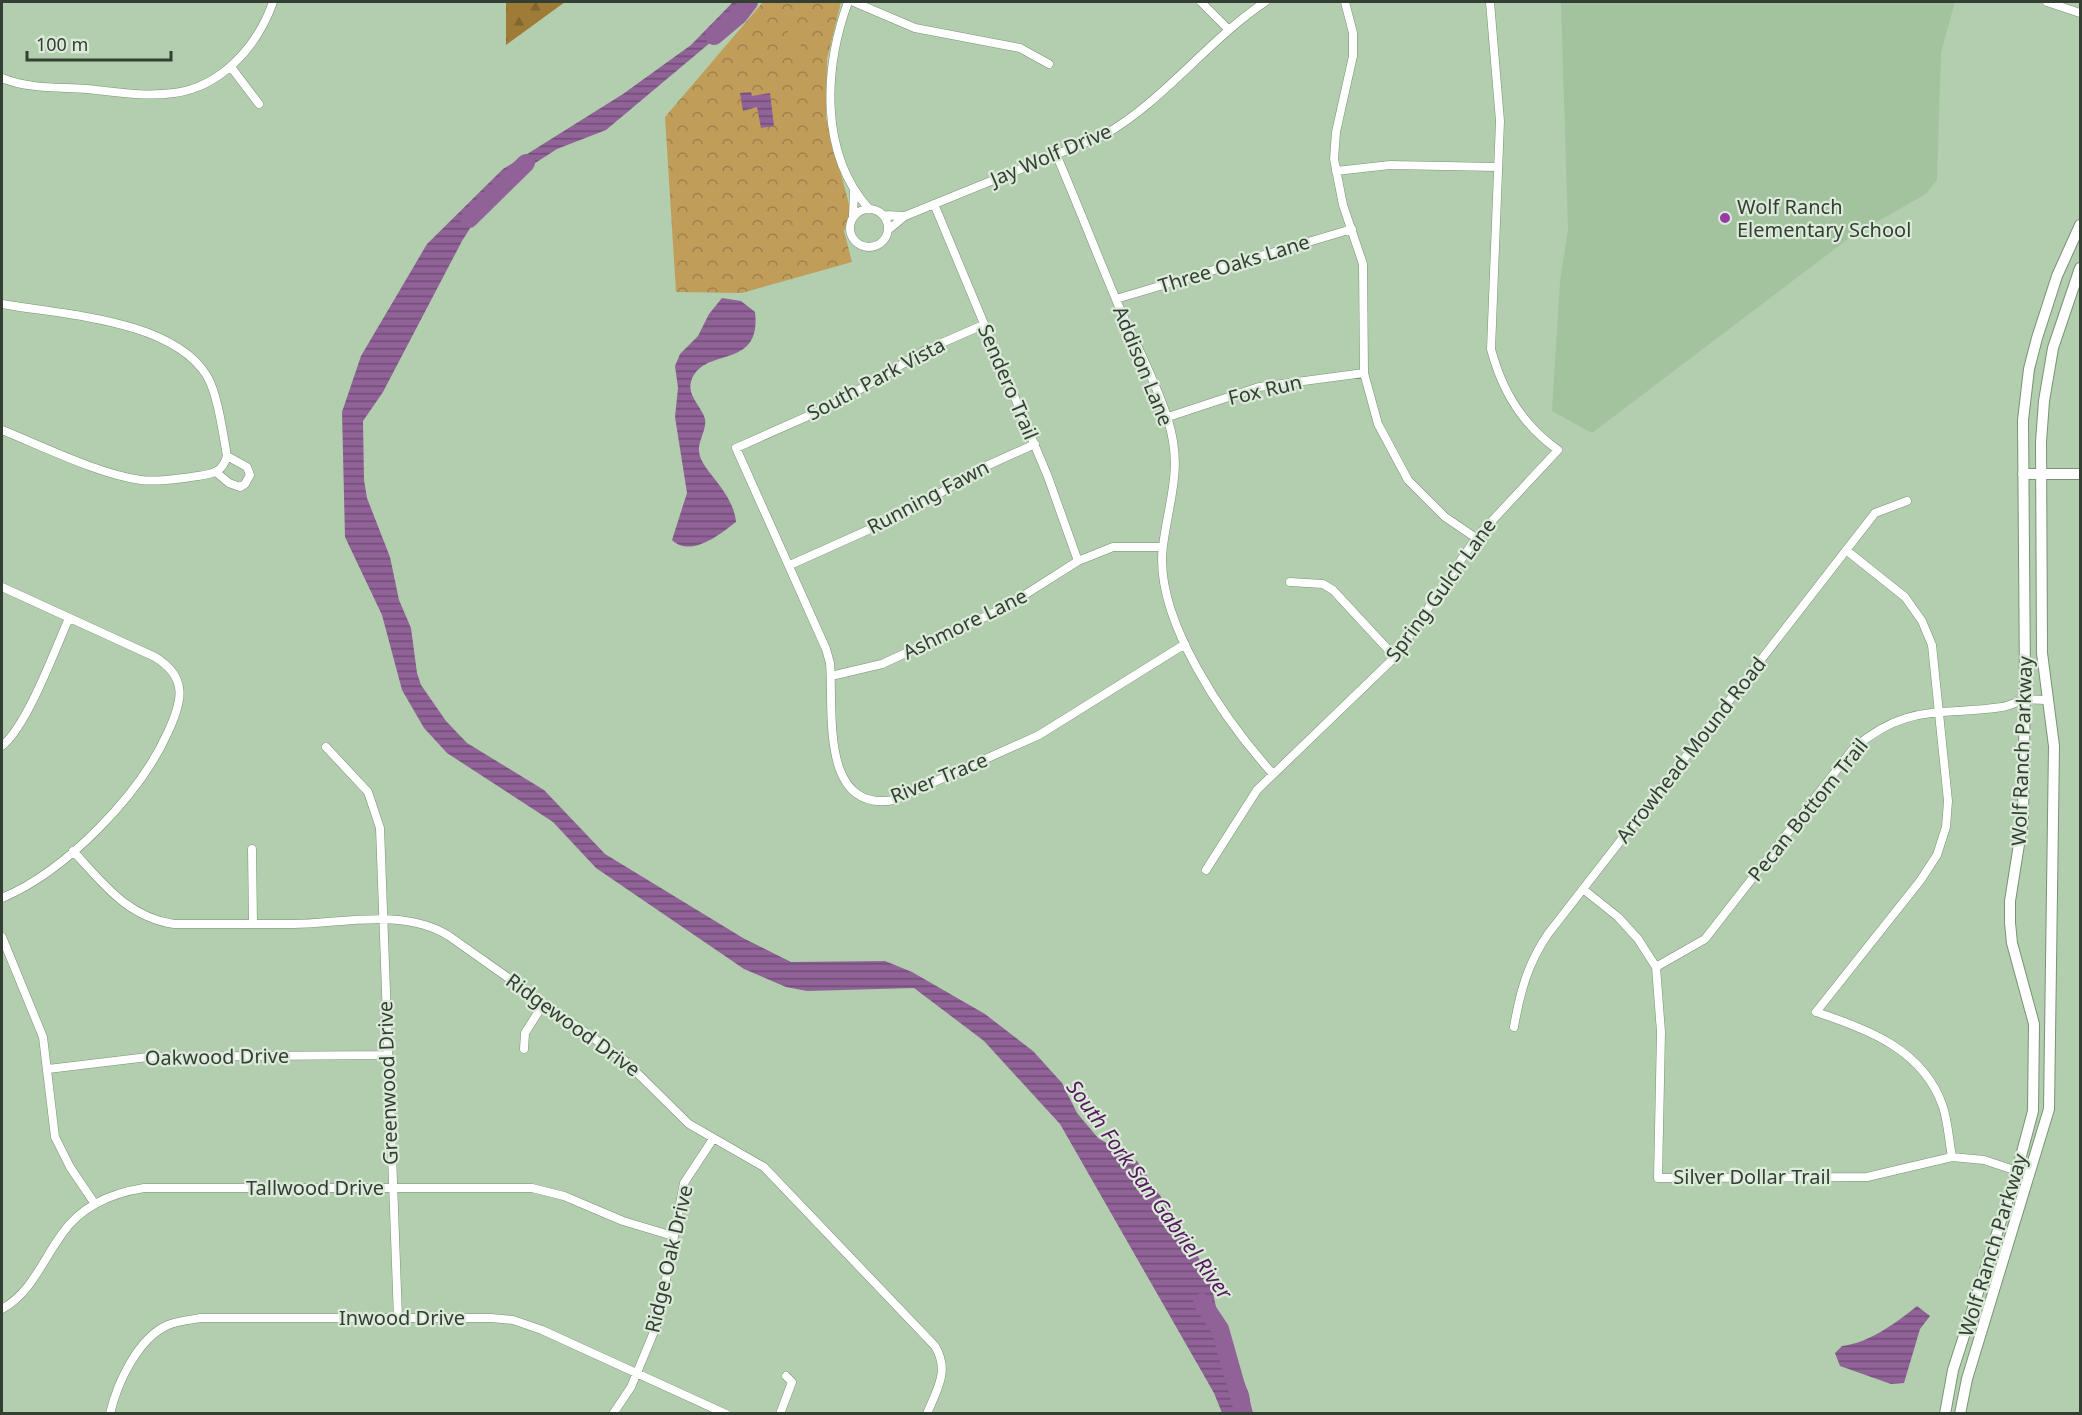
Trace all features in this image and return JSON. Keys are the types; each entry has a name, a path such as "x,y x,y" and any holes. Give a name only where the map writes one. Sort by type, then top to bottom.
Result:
{"street":[{"path":"2,78 37,86 142,95 176,93 199,85 231,67 258,35 273,2"},
{"path":"848,2 834,49 830,108 834,131 854,192 850,233 861,246 879,245 888,230 884,216 869,209 854,192"},
{"path":"854,2 915,28 1020,48 1049,64"},
{"path":"1201,2 1229,30"},
{"name":"Jay Wolf Drive","path":"888,230 905,216 1104,135 1132,119 1229,30 1265,2"},
{"path":"1345,2 1353,33 1353,56 1336,132 1336,171 1343,205 1363,264 1364,373 1378,424 1408,480 1445,517 1476,538"},
{"name":"Spring Gulch Lane","path":"1206,870 1245,807 1273,774 1395,657 1476,538 1558,450 1543,440 1510,400 1497,374 1491,349 1500,122 1490,2"},
{"path":"2047,2 2080,13"},
{"path":"231,67 259,104"},
{"name":"Addison Lane","path":"1056,154 1168,417 1176,474 1163,547 1165,583 1185,644 1213,696 1239,735 1273,774"},
{"path":"1336,171 1390,165 1498,167"},
{"name":"Sendero Trail","path":"934,204 1035,444 1078,561"},
{"path":"853,216 869,209"},
{"name":"Jay Wolf Drive","path":"884,216 905,216"},
{"name":"Wolf Ranch Parkway","path":"1944,1413 1953,1370 2017,1171 2031,1120 2034,1094 2034,1024 2012,944 2010,922 2010,901 2023,827 2023,420 2032,354 2054,284 2080,225"},
{"name":"Three Oaks Lane","path":"1116,299 1352,229"},
{"name":"Wolf Ranch Parkway","path":"1960,1413 1967,1379 2047,1120 2050,1099 2054,746 2042,653 2042,421 2051,356 2080,268"},
{"path":"2,304 99,321 146,332 178,346 190,355 207,377 227,456 225,465 217,473 160,481 141,480 111,472 2,430"},
{"name":"South Park Vista","path":"736,448 833,405 928,349 983,325"},
{"name":"Fox Run","path":"1168,417 1259,387 1364,373"},
{"name":"Running Fawn","path":"789,565 917,508 973,472 1035,444"},
{"name":"River Trace","path":"736,448 826,649 831,676 835,748 840,776 854,793 871,801 894,800 1039,735 1185,644"},
{"path":"217,473 234,486 240,487 246,484 250,475 247,467 227,456"},
{"path":"2023,474 2080,474"},
{"name":"Arrowhead Mound Road","path":"1514,1027 1524,980 1533,956 1583,889 1875,513 1907,501"},
{"name":"Ashmore Lane","path":"831,676 882,664 1004,608 1078,561 1113,547 1163,547"},
{"path":"1846,550 1905,597 1922,621 1932,645 1948,801 1946,827 1937,855 1920,881 1816,1012 1856,1024 1903,1050 1930,1078 1943,1107 1952,1157"},
{"path":"1290,582 1323,584 1333,590 1395,657"},
{"path":"2,587 162,661 173,672 181,692 175,720 151,767 117,808 45,873 2,898"},
{"path":"2,746 15,731 69,618"},
{"name":"Pecan Bottom Trail","path":"1656,967 1705,939 1853,749 1891,722 1938,711 2004,707 2024,700 2048,700"},
{"name":"Greenwood Drive","path":"327,747 368,792 380,828 398,1318"},
{"path":"252,849 253,924"},
{"name":"Ridgewood Drive","path":"73,850 120,902 141,915 174,924 383,920 433,926 623,1059 689,1124 713,1139 743,1153 780,1180 929,1338 940,1354 943,1372 941,1383 927,1413"},
{"name":"Silver Dollar Trail","path":"1583,889 1618,917 1638,939 1656,967 1661,1032 1658,1178 1868,1177 1952,1157 1984,1160 2017,1171"},
{"path":"2,937 37,1019 45,1046 55,1137 69,1167 95,1204"},
{"path":"524,1049 525,1033 544,1003"},
{"name":"Oakwood Drive","path":"48,1069 148,1057 387,1055"},
{"name":"Ridge Oak Drive","path":"613,1413 621,1404 638,1373 658,1322 684,1183 713,1139"},
{"path":"2017,1171 2031,1175"},
{"name":"Tallwood Drive","path":"2,1309 25,1291 62,1233 95,1204 112,1195 151,1187 392,1189 506,1186 548,1191 623,1221 673,1236"},
{"name":"Inwood Drive","path":"110,1413 120,1383 153,1334 169,1324 201,1318 513,1320 562,1338 726,1413"},
{"path":"780,1413 792,1382 786,1376"}],"shaded area":[{"name":"Wolf Ranch Elementary School","path":"1561,2 1955,2 1941,52 1937,180 1926,194 1852,236 1592,433 1552,411 1560,281 1568,230"}],"green space":[{"path":"506,2 565,2 506,45"},
{"path":"763,2 841,2 827,59 826,118 849,204 849,217 844,231 852,262 742,293 676,292 665,117"},
{"path":"790,23 805,27 799,52 784,48"}],"water":[{"path":"733,2 750,2 711,42 606,130 557,149 504,183 488,200 462,241 383,392 363,421 364,480 367,498 390,557 399,600 411,628 417,673 421,685 446,721 467,743 544,790 605,854 743,938 791,962 885,961 912,972 985,1014 1033,1051 1062,1083 1077,1113 1098,1138 1137,1161 1191,1242 1211,1284 1218,1334 1236,1362 1249,1394 1252,1413 1222,1413 1214,1393 1060,1124 984,1041 914,988 807,991 786,987 744,969 596,868 553,822 447,753 424,728 402,690 382,615 345,537 342,412 361,356 427,244 503,169 623,94 691,45"},
{"path":"751,92 752,96 770,93 774,126 761,128 757,107 743,111 740,93"},
{"path":"722,298 741,301 755,312 755,331 750,343 741,351 707,364 697,371 690,387 705,419 699,447 701,458 729,500 736,522 705,543 688,547 672,540 687,493 675,417 678,388 675,366 680,354 698,336 709,314"},
{"path":"1917,1306 1930,1316 1920,1329 1904,1383 1891,1384 1840,1366 1835,1353 1842,1346 1872,1337"}],"waterway":[{"name":"South Fork San Gabriel River","path":"714,36 739,15 749,2"},
{"name":"South Fork San Gabriel River","path":"469,219 526,163"},
{"name":"South Fork San Gabriel River","path":"1202,1302 1220,1329 1244,1414"}],"place":[{"name":"Wolf Ranch Elementary School","path":"1725,218"}]}
